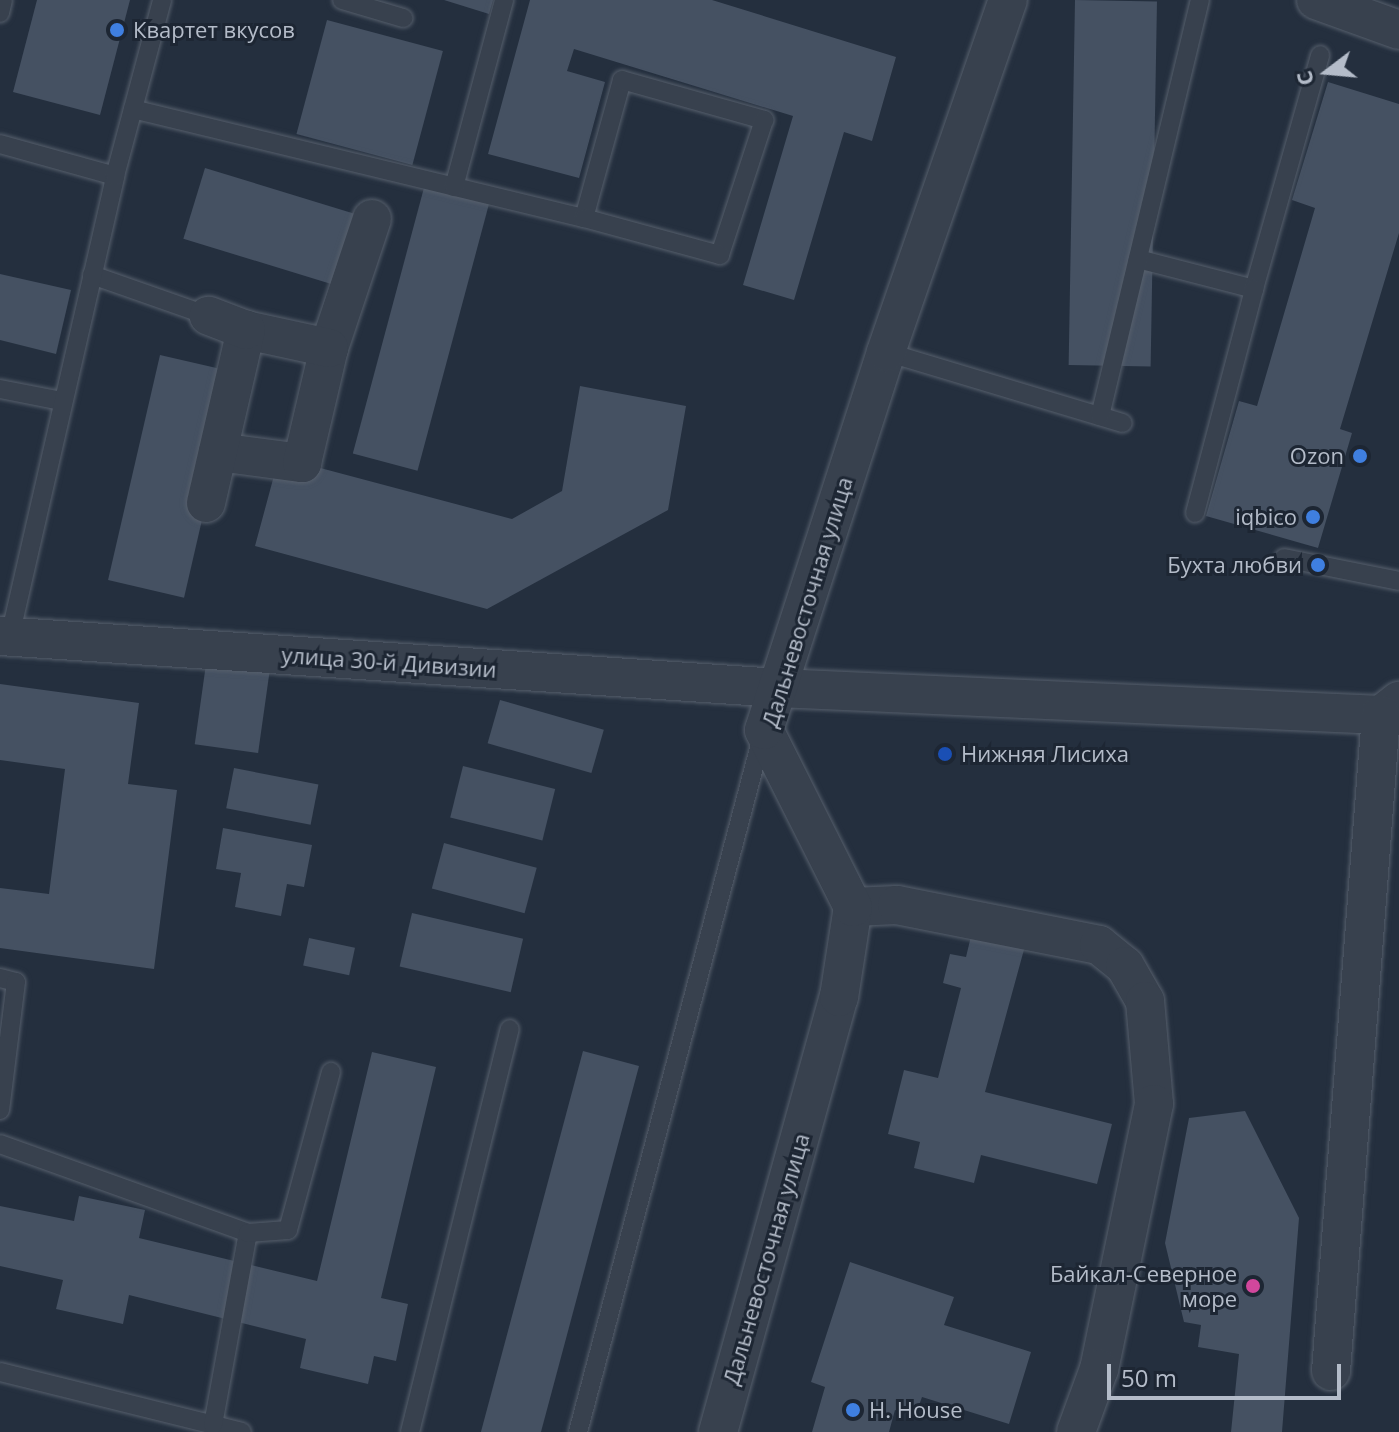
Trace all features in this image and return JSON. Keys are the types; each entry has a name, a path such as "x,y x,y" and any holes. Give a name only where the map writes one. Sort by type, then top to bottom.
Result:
{"street":[{"path":"1316,0 1399,30"},
{"name":"Дальневосточная улица","path":"718,1432 839,997 853,907 764,730 1003,2"},
{"path":"218,452 302,463 329,348 372,219"},
{"path":"209,316 246,330 329,348"},
{"path":"206,503 246,330"},
{"name":"улица 30-й Дивизии","path":"5,636 778,688 1390,708"},
{"path":"1331,1371 1390,708"},
{"path":"853,907 897,905 1099,945 1125,966 1145,1001 1154,1104 1099,1369 1076,1432"}],"lane":[{"path":"0,13 3,0"},
{"path":"5,636 115,176 162,0"},
{"path":"342,0 403,18"},
{"path":"454,187 504,0"},
{"path":"1100,416 1200,0"},
{"path":"1195,513 1320,55"},
{"path":"133,109 584,218 720,255 764,120 622,80 584,218"},
{"path":"0,144 115,176"},
{"path":"1138,259 1254,289"},
{"path":"92,275 209,316"},
{"path":"886,352 1123,423"},
{"path":"0,389 61,401"},
{"path":"1284,558 1399,581"},
{"path":"578,1432 764,730"},
{"path":"0,978 16,982 0,1110"},
{"path":"410,1432 510,1029"},
{"path":"0,1144 248,1233 288,1230 331,1072"},
{"path":"213,1425 248,1233"},
{"path":"0,1372 242,1432"}],"building":[{"path":"37,0 130,0 100,115 13,92"},
{"path":"444,0 493,0 489,14"},
{"path":"530,0 712,0 896,57 872,141 844,132 794,300 743,285 793,116 574,49 567,71 605,82 579,178 488,154"},
{"path":"1075,0 1157,1 1151,366 1069,365"},
{"path":"327,20 443,51 412,165 296,134"},
{"path":"1328,82 1399,104 1399,233 1340,429 1352,433 1318,548 1206,516 1239,401 1257,406 1315,208 1292,200"},
{"path":"205,168 372,219 351,290 183,239"},
{"path":"425,184 490,201 418,471 353,453"},
{"path":"0,274 71,290 56,354 0,340"},
{"path":"160,355 236,373 184,598 108,580"},
{"path":"580,386 686,406 668,510 487,609 255,546 279,457 512,519 562,491"},
{"path":"206,664 269,673 258,753 195,744"},
{"path":"0,684 139,703 128,784 177,790 154,969 0,948 0,888 49,894 65,769 0,760"},
{"path":"500,700 604,730 591,773 488,743"},
{"path":"463,766 555,789 542,840 450,817"},
{"path":"234,768 318,784 311,825 226,808"},
{"path":"223,828 312,845 304,887 287,884 281,916 235,907 241,873 216,869"},
{"path":"444,843 537,868 525,913 432,888"},
{"path":"412,913 523,939 511,992 400,967"},
{"path":"972,932 1025,946 985,1092 1112,1124 1097,1184 981,1155 974,1183 914,1168 920,1142 888,1134 904,1070 938,1078 961,988 943,983 950,954 966,957"},
{"path":"309,938 355,948 349,975 303,965"},
{"path":"583,1051 639,1066 541,1432 481,1432"},
{"path":"372,1052 436,1067 381,1298 408,1304 396,1361 374,1356 368,1384 300,1368 306,1339 129,1295 123,1324 56,1309 63,1280 0,1266 0,1206 74,1221 79,1196 145,1210 139,1238 317,1281"},
{"path":"1245,1111 1299,1218 1282,1432 1231,1432 1239,1354 1198,1347 1201,1325 1184,1322 1165,1243 1189,1118"},
{"path":"850,1262 954,1297 944,1325 1031,1352 1009,1424 922,1397 915,1417 895,1410 889,1432 812,1432 825,1387 811,1382"}],"place":[{"name":"Квартет вкусов","path":"117,30"},
{"name":"Ozon","path":"1360,456"},
{"name":"iqbico","path":"1313,517"},
{"name":"Бухта любви","path":"1318,565"},
{"name":"Нижняя Лисиха","path":"945,754"},
{"name":"Байкал-Северное море","path":"1253,1286"},
{"name":"H. House","path":"853,1410"}]}
